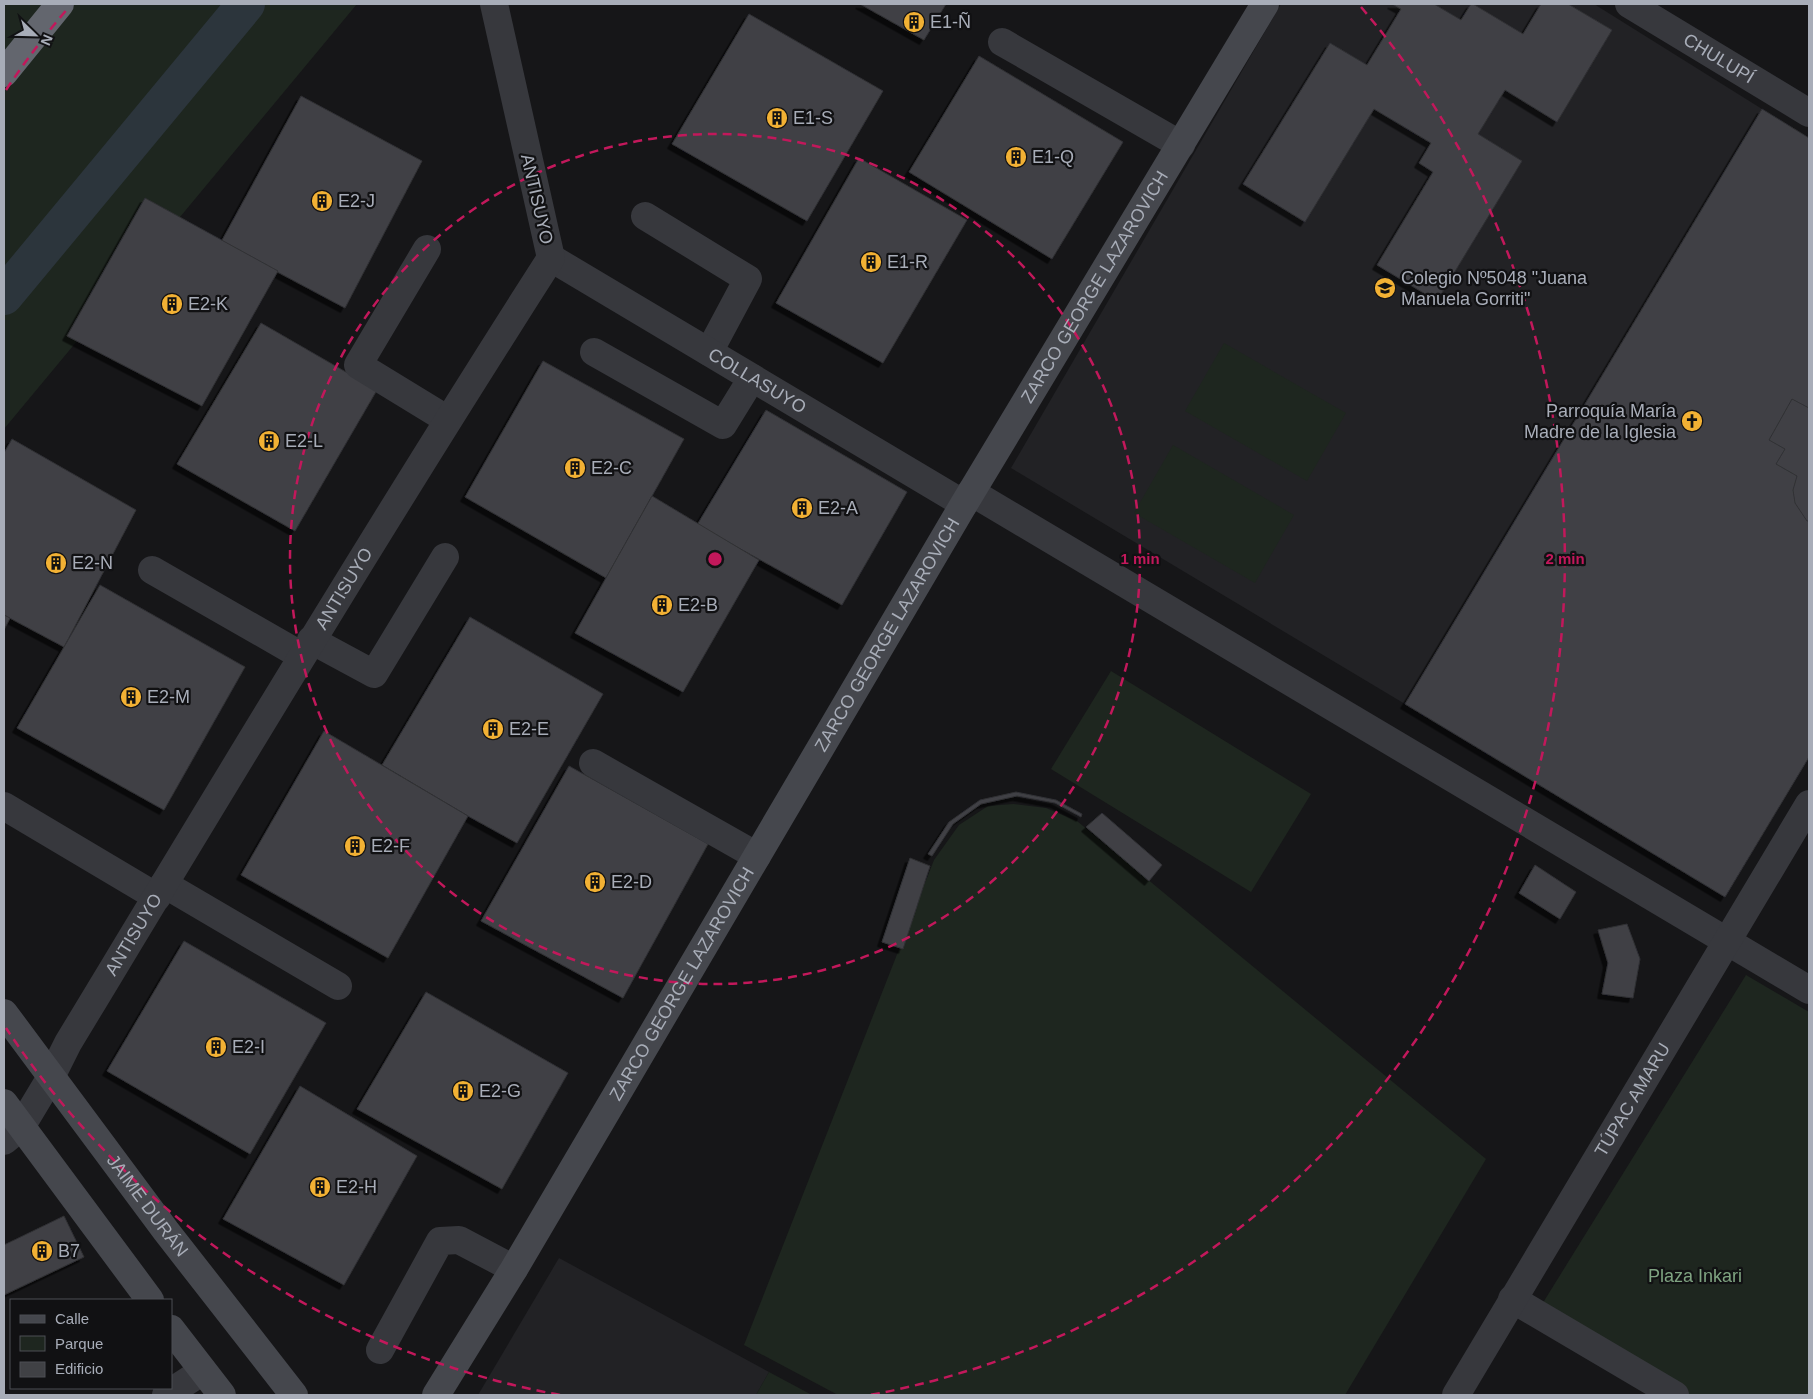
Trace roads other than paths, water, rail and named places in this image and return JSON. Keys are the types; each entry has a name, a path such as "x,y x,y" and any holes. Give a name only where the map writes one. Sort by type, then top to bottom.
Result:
{"highway":[{"path":"4,73 60,4"}],"street":[{"name":"ANTISUYO","path":"12,1134 51,1077 68,1043 306,648 551,258 494,4"},
{"name":"ZARCO GEORGE LAZAROVICH","path":"436,1395 514,1269 968,498 1265,4"},
{"name":"CHULUPÍ","path":"1629,4 1809,113"},
{"path":"1002,42 1181,145"},
{"path":"645,216 748,279 709,352"},
{"path":"427,248 358,365 448,420"},
{"name":"COLLASUYO","path":"551,258 752,378 968,498 1728,940 1809,990"},
{"path":"594,352 723,425 752,378"},
{"path":"152,570 306,648 374,674 445,557"},
{"path":"593,763 757,856"},
{"name":"TÚPAC AMARU","path":"1456,1395 1809,804"},
{"path":"4,806 338,986"},
{"name":"JAIME DURÁN","path":"4,1013 166,1231 294,1395"},
{"path":"4,1103 12,1134 149,1299"},
{"path":"380,1350 440,1241 459,1240 514,1269"},
{"path":"1512,1299 1675,1395"},
{"path":"172,1329 222,1395"},
{"path":"166,1395 203,1371"}],"waterway":[{"path":"4,296 246,4"}],"place":[{"name":"E1-Ñ","path":"914,22"},
{"name":"E1-S","path":"777,118"},
{"name":"E1-Q","path":"1016,157"},
{"name":"E2-J","path":"322,201"},
{"name":"E1-R","path":"871,262"},
{"name":"Colegio Nº5048 \"Juana Manuela Gorriti\"","path":"1385,288"},
{"name":"E2-K","path":"172,304"},
{"name":"Parroquía María Madre de la Iglesia","path":"1692,421"},
{"name":"E2-L","path":"269,441"},
{"name":"E2-C","path":"575,468"},
{"name":"E2-A","path":"802,508"},
{"name":"E2-N","path":"56,563"},
{"name":"E2-B","path":"662,605"},
{"name":"E2-M","path":"131,697"},
{"name":"E2-E","path":"493,729"},
{"name":"E2-F","path":"355,846"},
{"name":"E2-D","path":"595,882"},
{"name":"E2-I","path":"216,1047"},
{"name":"E2-G","path":"463,1091"},
{"name":"E2-H","path":"320,1187"},
{"name":"B7","path":"42,1251"}],"park label":[{"name":"Plaza Inkari","path":"1695,1276"}]}
